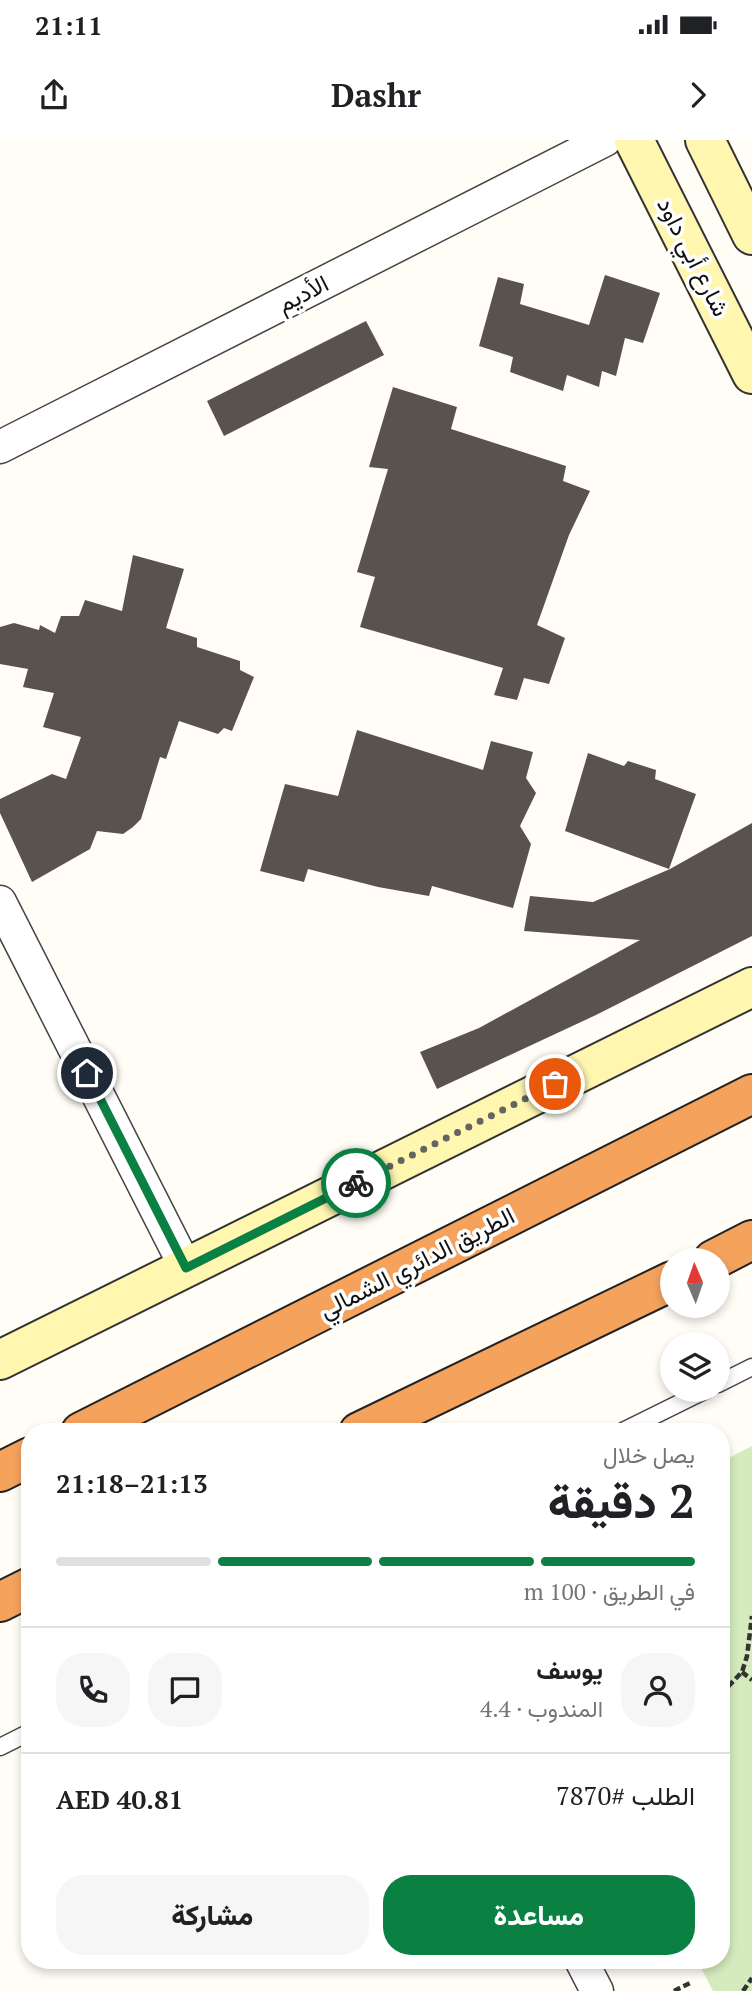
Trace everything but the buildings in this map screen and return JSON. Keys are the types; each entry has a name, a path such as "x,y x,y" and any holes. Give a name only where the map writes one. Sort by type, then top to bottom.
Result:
{"highway":[{"name":"الطريق الدائري الشمالي","path":"99,1423 752,1094"},
{"path":"730,1251 752,1240"},
{"path":"730,1275 752,1268"},
{"path":"378,1423 660,1287"},
{"path":"601,1317 660,1298"},
{"path":"0,1472 21,1462"},
{"path":"0,1602 21,1592"}],"main road":[{"name":"شارع أبي داود","path":"634,140 752,374"},
{"path":"705,140 752,235"},
{"path":"0,1360 752,986"}],"street":[{"name":"الأديم","path":"0,447 606,140"},
{"path":"0,902 186,1268"},
{"path":"586,1969 597,1991"}],"lane":[{"path":"730,1378 752,1367"},
{"path":"639,1423 682,1402"},
{"path":"0,1747 21,1736"}],"path":[{"path":"730,1685 742,1672 747,1656 752,1616"},
{"path":"742,1672 752,1680"},
{"path":"743,1991 752,1978"},
{"path":"674,1991 692,1982"}],"green space":[{"path":"752,1446 752,1991 713,1991 702,1969 730,1969 730,1457"}],"way so far":[{"path":"356,1183 555,1084"}],"route":[{"path":"87,1073 186,1268 356,1183"}]}
